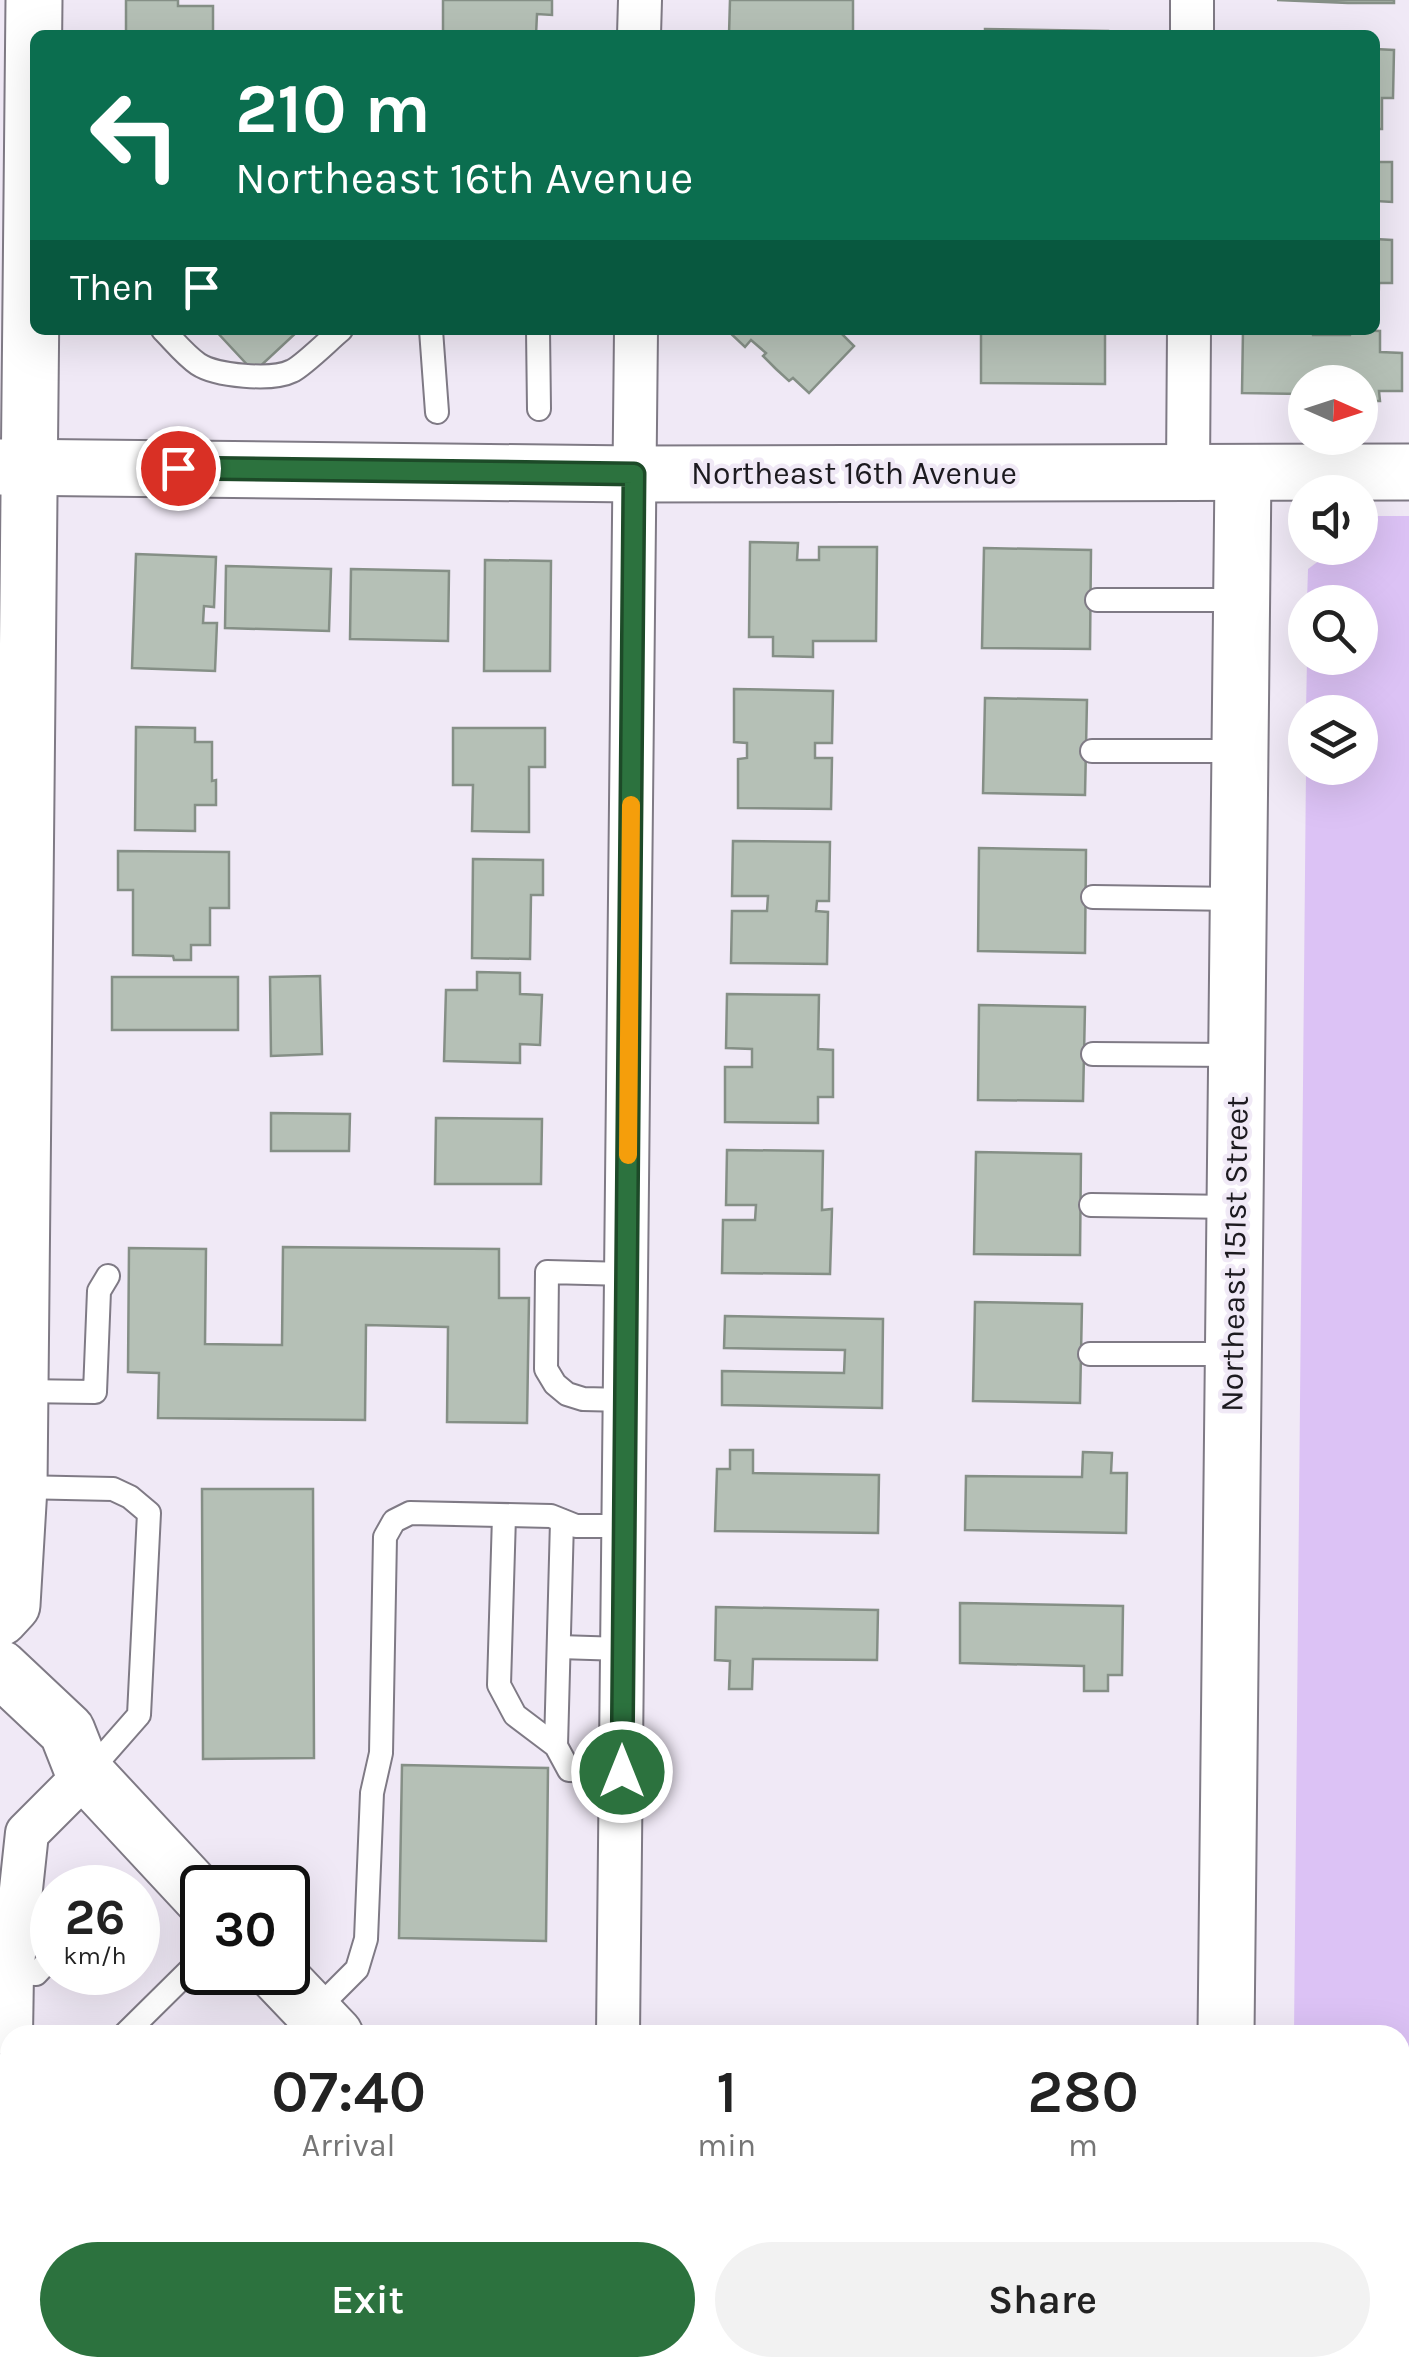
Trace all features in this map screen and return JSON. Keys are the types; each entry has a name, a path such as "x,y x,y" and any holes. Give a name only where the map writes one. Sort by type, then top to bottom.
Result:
{"street":[{"path":"34,0 34,30"},
{"path":"639,30 640,0"},
{"path":"1192,0 1192,30"},
{"path":"0,1618 12,1605 19,1487 15,467 30,324"},
{"path":"618,2025 636,335"},
{"path":"1188,471 1189,335"},
{"name":"Northeast 16th Avenue","path":"15,467 634,474 1409,472"},
{"name":"Northeast 151st Street","path":"1226,2025 1243,472"},
{"path":"0,1668 68,1730 84,1772 180,1875"},
{"path":"0,1712 47,1759 84,1772"},
{"path":"11,2025 14,1827 84,1772"},
{"path":"296,1995 324,2024"}],"lane":[{"path":"168,335 198,364 215,372 270,375 292,371 335,335"},
{"path":"431,335 437,412"},
{"path":"538,335 539,409"},
{"path":"1098,600 1241,600"},
{"path":"1092,751 1239,751"},
{"path":"1093,897 1238,899"},
{"path":"1092,1054 1236,1055"},
{"path":"1092,1205 1234,1207"},
{"path":"625,1400 583,1398 568,1394 555,1384 546,1368 546,1292 547,1272 626,1274"},
{"path":"20,1391 95,1392 98,1291 108,1276"},
{"path":"1090,1354 1233,1354"},
{"path":"19,1487 113,1489 130,1497 148,1513 139,1715 84,1772"},
{"path":"324,2024 357,1970 366,1939 372,1792 380,1752 385,1536 394,1521 410,1513 551,1516 576,1526 624,1526"},
{"path":"504,1516 499,1685 515,1715 556,1746 569,1770 622,1772"},
{"path":"556,1746 562,1521"},
{"path":"559,1647 622,1650"},
{"path":"12,1973 30,1974"},
{"path":"134,2025 180,1980"}],"shaded area":[{"path":"1378,516 1409,516 1409,2025 1294,2025 1306,785 1378,785 1378,695 1306,695 1307,675 1378,675 1378,585 1308,585 1308,569 1313,565 1378,565"}],"building":[{"path":"126,0 178,0 178,6 213,6 213,30 126,30"},
{"path":"443,0 552,0 552,15 537,14 536,30 443,30"},
{"path":"730,0 853,0 853,30 729,30"},
{"path":"1277,0 1394,0 1394,3 1348,3"},
{"path":"1380,49 1394,50 1393,98 1382,98 1382,129"},
{"path":"1380,162 1392,162 1392,202 1380,201"},
{"path":"1380,239 1392,240 1392,283 1380,283"},
{"path":"220,335 294,335 254,372"},
{"path":"732,335 843,335 854,346 809,393 793,378 789,381 751,340 745,347"},
{"path":"981,335 1105,335 1105,384 981,383"},
{"path":"1243,335 1380,335 1380,352 1402,353 1402,391 1379,391 1380,401 1378,401 1378,365 1288,365 1288,394 1242,393"},
{"path":"750,542 798,543 797,560 819,560 819,547 877,547 876,641 813,641 813,657 773,656 773,637 749,637"},
{"path":"984,548 1091,550 1090,649 982,648"},
{"path":"136,554 216,557 214,607 204,606 203,623 217,623 215,671 132,668"},
{"path":"485,560 551,561 550,671 484,671"},
{"path":"226,566 331,569 329,631 225,628"},
{"path":"351,569 449,571 448,641 350,639"},
{"path":"734,689 833,691 832,743 815,743 815,758 832,758 831,809 738,808 738,759 747,758 747,743 734,742"},
{"path":"985,698 1087,700 1085,795 983,793"},
{"path":"136,727 195,728 195,742 212,742 216,805 195,805 195,831 135,830"},
{"path":"453,728 545,728 545,767 529,767 529,832 472,831 473,785 453,785"},
{"path":"733,841 830,842 829,901 817,901 816,911 828,912 827,964 731,963 732,911 767,911 768,896 732,896"},
{"path":"979,848 1086,850 1085,953 978,951"},
{"path":"118,851 229,852 229,908 210,908 210,945 191,945 191,960 133,955 133,890 118,890"},
{"path":"473,859 543,860 543,895 531,895 530,959 472,958"},
{"path":"477,972 520,973 520,994 542,995 540,1045 520,1044 520,1063 444,1061 446,990 477,990"},
{"path":"320,976 322,1054 271,1056 270,977"},
{"path":"112,977 238,977 238,1030 112,1030"},
{"path":"727,994 819,995 818,1049 833,1050 833,1097 818,1097 818,1123 725,1122 725,1067 752,1067 752,1049 726,1048"},
{"path":"979,1005 1085,1007 1083,1101 978,1100"},
{"path":"271,1113 350,1114 349,1151 271,1151"},
{"path":"436,1118 542,1119 541,1184 435,1184"},
{"path":"727,1150 823,1151 822,1210 832,1209 830,1274 722,1273 723,1220 755,1220 756,1205 726,1205"},
{"path":"976,1152 1081,1154 1080,1255 974,1254"},
{"path":"283,1247 499,1249 499,1298 529,1298 527,1423 447,1422 448,1327 366,1325 365,1420 158,1418 159,1373 128,1372 129,1248 206,1249 205,1344 282,1345"},
{"path":"975,1302 1082,1304 1080,1403 973,1401"},
{"path":"725,1316 883,1319 882,1408 722,1405 722,1371 844,1373 845,1350 724,1348"},
{"path":"730,1450 753,1450 753,1473 879,1475 878,1533 715,1531 717,1469 730,1469"},
{"path":"1083,1452 1112,1453 1111,1473 1127,1473 1126,1533 965,1530 966,1476 1082,1477"},
{"path":"202,1489 313,1489 314,1758 203,1759"},
{"path":"960,1603 1123,1606 1122,1675 1108,1675 1108,1691 1084,1691 1084,1666 960,1663"},
{"path":"716,1607 878,1610 877,1660 753,1659 752,1689 729,1689 730,1661 715,1660"},
{"path":"402,1765 548,1768 546,1941 399,1938"}],"slow traffic":[{"path":"628,1155 631,805"}],"route":[{"path":"178,468 634,474 622,1772"}]}
